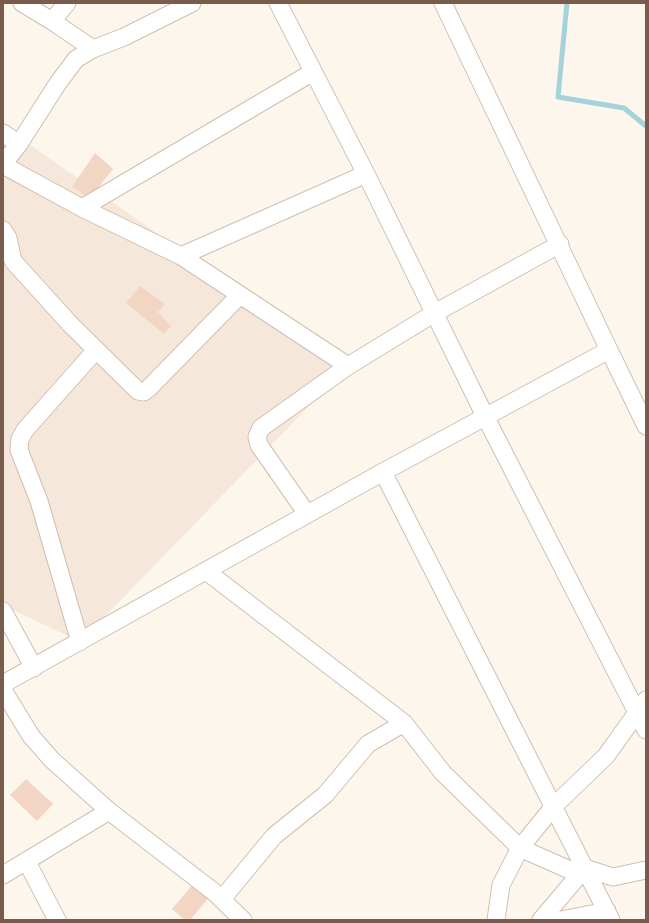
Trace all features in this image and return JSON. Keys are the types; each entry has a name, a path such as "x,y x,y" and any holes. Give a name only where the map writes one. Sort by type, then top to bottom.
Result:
{"street":[{"path":"22,3 52,21 93,49"},
{"path":"52,21 67,3"},
{"path":"192,3 124,37 93,49 76,59 58,83 19,144 3,164 82,208 181,256 348,366"},
{"path":"278,3 366,174 433,314 485,416 642,707 646,730"},
{"path":"443,3 560,244 646,426"},
{"path":"82,208 313,72"},
{"path":"3,133 19,144"},
{"path":"181,256 366,174"},
{"path":"3,230 8,238 12,261 96,350 138,391 144,392 148,389 240,295"},
{"path":"307,514 259,445 256,438 261,428 348,366 433,314 560,244"},
{"path":"80,642 39,501 19,450 20,439 24,430 96,350"},
{"path":"3,684 383,472 609,350"},
{"path":"383,472 609,916 561,920"},
{"path":"206,571 404,723 444,773 520,848 572,871 585,868 613,877 646,870"},
{"path":"3,611 34,668"},
{"path":"3,690 31,736 52,760 109,811 222,899 243,920"},
{"path":"496,920 501,885 520,848 554,806 606,756 642,707"},
{"path":"222,899 274,836 325,795 368,744 404,723"},
{"path":"3,875 27,862 109,811"},
{"path":"27,862 57,920"},
{"path":"541,920 585,868"}],"shaded area":[{"path":"3,126 348,366 80,642 3,605"}],"building":[{"path":"95,153 113,169 90,198 72,187"},
{"path":"140,286 165,304 158,312 171,326 164,334 126,303"},
{"path":"26,779 53,804 37,821 10,795"},
{"path":"195,882 211,895 190,920 185,920 172,909"}],"waterway":[{"path":"567,3 558,97 624,108 646,126"}]}
